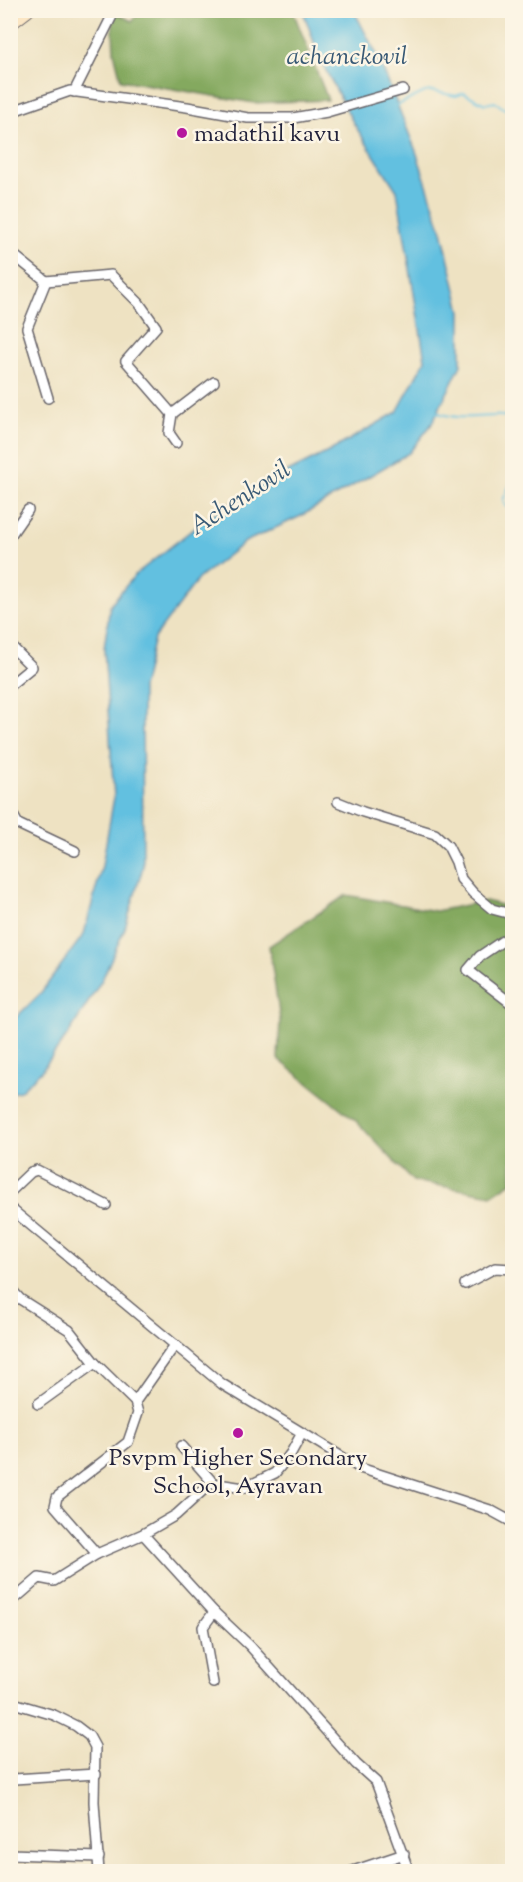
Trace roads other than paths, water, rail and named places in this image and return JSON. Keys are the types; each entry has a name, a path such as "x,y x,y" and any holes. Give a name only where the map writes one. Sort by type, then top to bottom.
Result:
{"main road":[{"path":"10,22 27,10"}],"street":[{"path":"74,92 115,10"},
{"path":"10,112 70,91 248,118 293,118 327,112 403,90"},
{"path":"10,252 46,281 111,275 139,303 156,327 126,361 172,414"},
{"path":"46,281 27,328 48,398"},
{"path":"176,443 169,433 172,414 214,382"},
{"path":"10,536 28,510"},
{"path":"10,645 32,667 10,685"},
{"path":"338,802 435,834 448,846 461,879 472,893 492,909 507,913 513,919"},
{"path":"10,810 18,825 75,851"},
{"path":"513,930 507,938 480,956 468,970 513,1004"},
{"path":"10,1192 31,1172 37,1170 106,1205"},
{"path":"10,1208 222,1384 360,1468 490,1510 513,1522"},
{"path":"465,1284 495,1268 513,1269"},
{"path":"10,1288 20,1299 69,1330 95,1363 135,1402 138,1413 128,1442 57,1497 55,1506 97,1554"},
{"path":"135,1402 175,1345"},
{"path":"38,1404 95,1363"},
{"path":"10,1603 39,1578 54,1581 97,1554 143,1534 176,1515 211,1483 244,1488 275,1473 291,1454 302,1433"},
{"path":"181,1446 214,1484"},
{"path":"143,1534 214,1612 250,1646 356,1764 376,1782 409,1872"},
{"path":"213,1683 203,1627 214,1612"},
{"path":"10,1702 54,1715 85,1732 95,1747 94,1802 99,1872"},
{"path":"12,1779 96,1774"},
{"path":"10,1854 99,1857"},
{"path":"350,1872 404,1854"}],"water":[{"name":"achanckovil","path":"303,11 354,11 378,57 416,151 442,231 461,311 461,365 431,425 409,453 301,516 245,542 198,579 154,638 142,688 143,867 125,928 102,980 69,1033 42,1070 20,1091 11,1093 11,1022 40,994 84,934 102,866 114,797 104,649 110,605 136,574 202,522 258,487 330,451 397,412 425,360 397,191 354,124 320,59"}],"waterway":[{"path":"396,106 432,91 456,96 464,93 485,104 495,102 505,109 512,108"},
{"path":"436,412 465,417 512,415"},
{"path":"512,481 503,500 512,511"}],"place":[{"name":"madathil kavu","path":"182,133"},
{"name":"Psvpm Higher Secondary School, Ayravan","path":"238,1433"}],"water label":[{"name":"Achenkovil","path":"239,497"}]}
